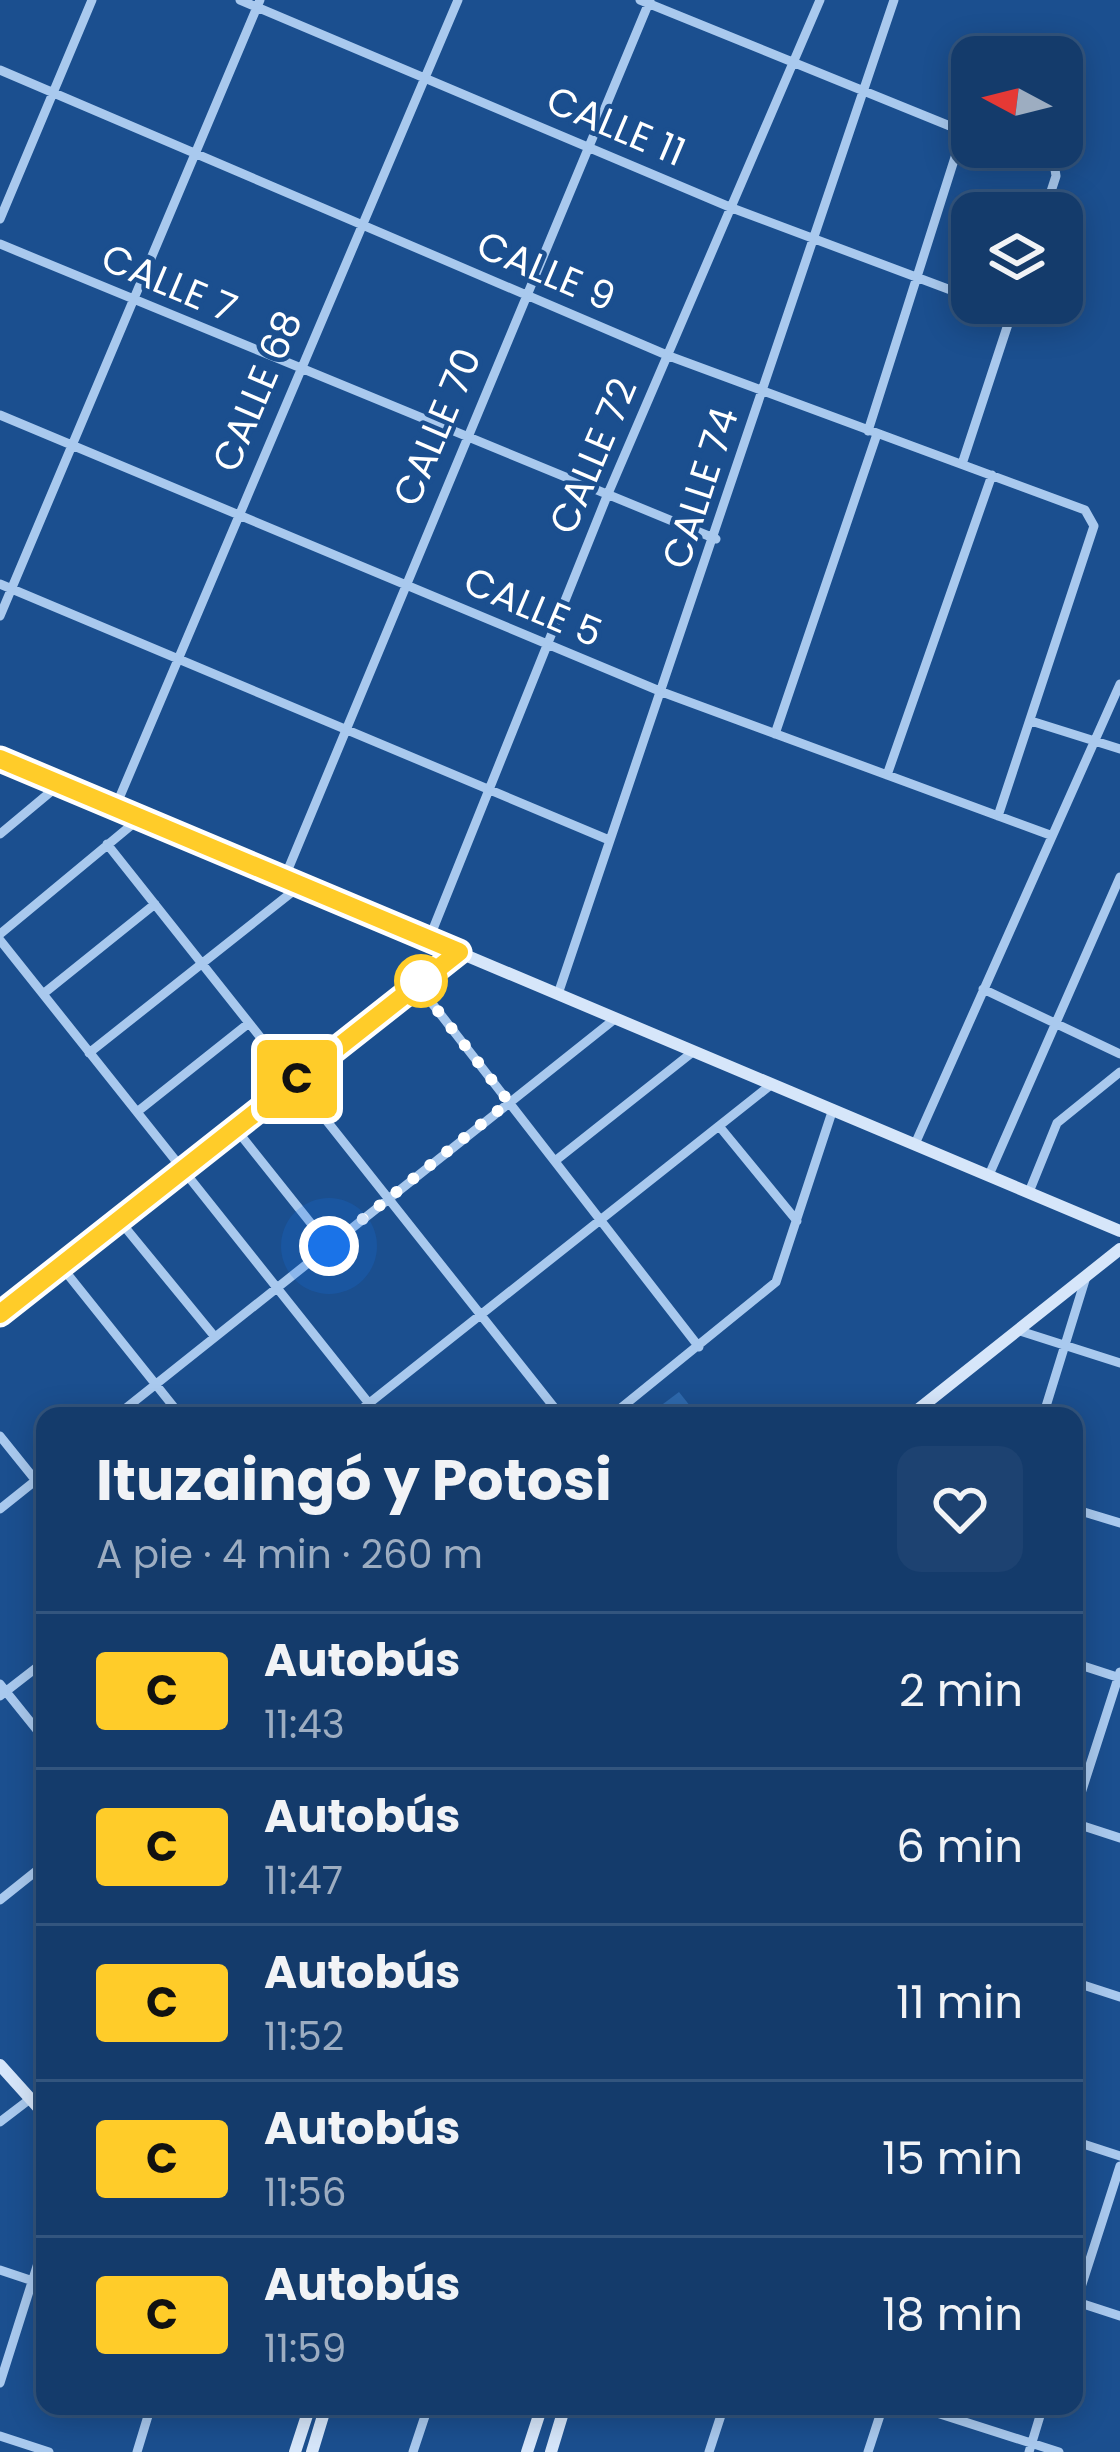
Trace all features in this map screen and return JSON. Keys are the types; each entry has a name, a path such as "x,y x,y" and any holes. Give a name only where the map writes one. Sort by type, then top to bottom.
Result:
{"street":[{"path":"0,219 92,0"},
{"name":"CALLE 11","path":"240,0 259,4 731,208 951,291"},
{"name":"CALLE 68","path":"116,808 458,0"},
{"name":"CALLE 72","path":"429,939 485,789 607,496 820,0"},
{"name":"CALLE 74","path":"559,994 894,0"},
{"path":"646,1 951,127"},
{"name":"CALLE 70","path":"284,878 646,1"},
{"path":"0,616 6,587 72,445 259,4"},
{"name":"CALLE 9","path":"0,70 669,356 1079,506 1094,526 1031,721"},
{"path":"775,734 955,168"},
{"name":"CALLE 7","path":"0,244 716,539"},
{"path":"962,464 1008,324"},
{"name":"CALLE 5","path":"0,415 546,646 1050,835"},
{"path":"887,775 992,476"},
{"path":"6,587 609,841"},
{"path":"916,1144 1120,684"},
{"path":"998,817 1031,721 1120,749"},
{"path":"0,759 1120,1231"},
{"path":"0,834 60,784"},
{"path":"140,818 0,937 372,1407"},
{"path":"107,844 554,1407"},
{"path":"989,1175 1120,877"},
{"path":"89,1052 301,885"},
{"path":"43,994 155,904"},
{"path":"0,1314 459,952"},
{"path":"417,984 699,1346"},
{"path":"983,989 1120,1054"},
{"path":"127,1407 616,1018"},
{"path":"137,1112 249,1023"},
{"path":"555,1161 694,1051"},
{"path":"1029,1192 1057,1123 1120,1072"},
{"path":"365,1407 772,1084"},
{"path":"622,1407 769,1291 833,1109"},
{"path":"719,1126 796,1221"},
{"path":"235,1128 329,1246"},
{"path":"119,1220 214,1337"},
{"path":"922,1407 1120,1249"},
{"path":"61,1266 174,1407"},
{"path":"1046,1407 1086,1277"},
{"path":"1020,1331 1120,1363"},
{"path":"0,1436 36,1472"},
{"path":"0,1508 36,1479"},
{"path":"1083,1511 1120,1523"},
{"path":"36,1666 2,1691 36,1731"},
{"path":"1083,1666 1119,1676 1083,1790"},
{"path":"1083,1823 1120,1838"},
{"path":"0,1900 36,1871"},
{"path":"1083,1985 1120,1996"},
{"path":"0,2065 36,2105"},
{"path":"0,2122 30,2099"},
{"path":"1083,2144 1120,2156"},
{"path":"1083,2279 1120,2166"},
{"path":"0,2383 36,2269"},
{"path":"0,2270 36,2282"},
{"path":"1083,2306 1120,2316"},
{"path":"136,2452 149,2415"},
{"path":"296,2452 307,2415"},
{"path":"312,2452 323,2415"},
{"path":"413,2452 425,2415"},
{"path":"539,2415 529,2448 552,2452 562,2415"},
{"path":"709,2452 721,2415"},
{"path":"868,2452 880,2415"},
{"path":"940,2415 1030,2448 1059,2452"},
{"path":"1030,2448 1040,2415"},
{"path":"0,2436 49,2452"}],"shaded area":[{"path":"679,1392 691,1407 659,1407"}],"bus line":[{"name":"C","path":"0,759 459,952 0,1314"}],"route":[{"path":"329,1246 509,1102 417,984 421,981"}]}
